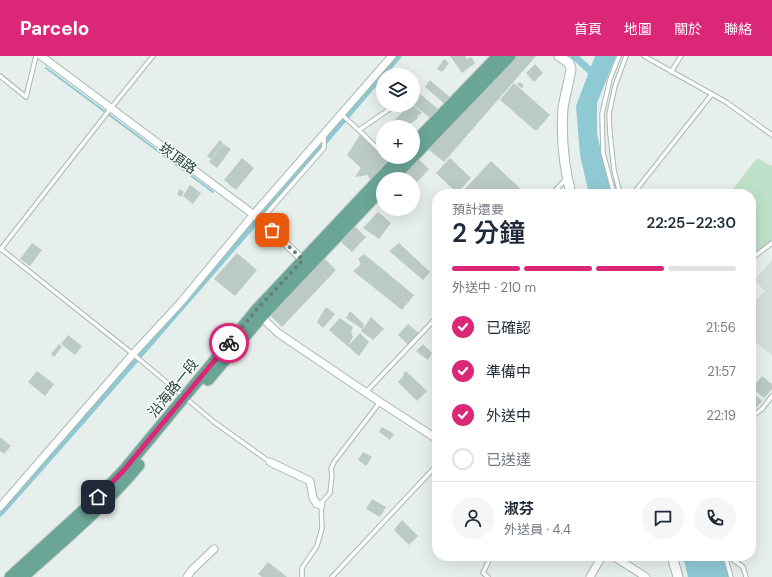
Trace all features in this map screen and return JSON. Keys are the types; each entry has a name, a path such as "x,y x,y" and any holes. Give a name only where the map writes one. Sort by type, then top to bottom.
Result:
{"main road":[{"name":"沿海路一段","path":"420,147 434,128 498,56"},
{"name":"沿海路一段","path":"420,139 434,128 510,56"},
{"name":"沿海路一段","path":"23,577 105,502 128,478 187,400 258,314 391,168"},
{"name":"沿海路一段","path":"306,263 376,195"},
{"name":"沿海路一段","path":"10,577 98,497 187,400"}],"street":[{"name":"崁頂路","path":"41,56 254,214 306,263"},
{"path":"0,507 133,354 181,302 254,214 392,56"},
{"path":"559,56 569,63 571,69 563,108 562,137 570,189"},
{"path":"258,314 278,333 380,402 432,435"},
{"path":"270,462 310,481 312,498 321,506"},
{"path":"187,577 192,570 214,549"},
{"path":"590,577 599,561"},
{"path":"621,561 646,577"},
{"path":"673,561 678,577"}],"lane":[{"path":"0,76 26,97 36,56"},
{"path":"153,56 1,250 133,354 214,422 270,462"},
{"path":"613,189 603,153 602,114 610,79 619,56"},
{"path":"619,189 614,170 609,114 615,86 626,56"},
{"path":"644,56 726,102 772,135"},
{"path":"672,72 681,56"},
{"path":"637,189 712,94"},
{"path":"359,130 385,112"},
{"path":"341,114 376,147"},
{"path":"261,220 324,148 324,135"},
{"path":"557,189 567,178"},
{"path":"756,256 772,243"},
{"path":"366,392 432,322"},
{"path":"756,413 762,409 772,396"},
{"path":"302,577 302,568 317,546 322,528 321,502 330,493 332,476 331,469 334,462 380,402"},
{"path":"332,577 432,470"},
{"path":"488,577 483,573 489,561"},
{"path":"726,561 731,577"},
{"path":"735,561 743,567 746,577"}],"shaded area":[{"path":"772,260 772,355 756,343 756,300 765,291 756,282 756,278"}],"green space":[{"path":"757,158 772,166 772,240 756,253 756,189 733,189"}],"water":[{"path":"595,56 616,56 597,103 597,134 611,189 588,189 580,155 576,106"},
{"path":"684,561 725,561 730,577 688,577"}],"building":[{"path":"450,56 465,56 467,59 471,57 475,63 462,73"},
{"path":"511,56 536,56 444,162 428,149"},
{"path":"444,59 449,63 442,72 437,69"},
{"path":"535,64 543,73 534,82 526,73"},
{"path":"430,80 452,99 447,106 425,87"},
{"path":"519,82 524,85 522,88 517,85"},
{"path":"514,83 550,115 536,131 500,100"},
{"path":"420,94 438,109 430,118 420,110"},
{"path":"420,111 422,113 415,120 394,120 403,112"},
{"path":"360,135 376,150 376,164 393,165 384,172 376,172 376,179 371,183 368,175 355,177 361,168 347,155"},
{"path":"220,140 223,143 211,159 207,156"},
{"path":"223,144 231,149 217,168 209,162"},
{"path":"242,158 254,168 236,190 224,180"},
{"path":"450,158 471,178 461,189 453,189 436,173"},
{"path":"420,161 429,169 420,179 420,172 404,172 412,164 420,164"},
{"path":"491,161 521,189 465,189"},
{"path":"190,185 201,193 193,204 183,196"},
{"path":"180,189 184,192 181,197 177,194"},
{"path":"376,214 376,216 383,216 391,223 379,239 363,228"},
{"path":"353,225 366,237 352,252 339,240"},
{"path":"32,243 42,250 30,266 20,259"},
{"path":"399,243 430,272 423,280 389,251"},
{"path":"237,253 257,270 235,296 214,279"},
{"path":"364,254 414,295 402,310 353,271 361,264 358,259"},
{"path":"322,256 336,270 282,327 268,313"},
{"path":"326,307 335,314 323,328 317,322"},
{"path":"350,311 364,324 363,329 371,317 384,329 373,340 361,331 362,329 346,318"},
{"path":"340,318 353,327 351,333 353,337 348,346 360,333 369,342 359,356 329,330"},
{"path":"408,324 419,333 408,345 398,335"},
{"path":"68,335 82,346 75,355 61,344"},
{"path":"59,344 62,347 54,357 51,354"},
{"path":"423,344 432,353 428,360 416,351"},
{"path":"37,371 54,384 45,396 28,382"},
{"path":"406,371 427,391 417,401 398,382"},
{"path":"762,376 772,384 772,389 764,398 756,391 756,383"},
{"path":"756,396 762,401 756,408"},
{"path":"382,427 394,434 390,440 379,432"},
{"path":"0,437 11,446 4,454 0,451"},
{"path":"363,452 372,457 366,466 358,460"},
{"path":"372,499 386,507 380,517 366,509"},
{"path":"402,520 418,536 409,545 394,530"},
{"path":"268,562 287,577 262,577 258,574"}],"waterway":[{"path":"0,513 398,56"},
{"path":"574,56 596,76"},
{"path":"46,68 213,192"}],"way so far":[{"path":"229,343 258,308 303,260 272,230"}],"route":[{"path":"98,497 124,470 229,343"}]}
